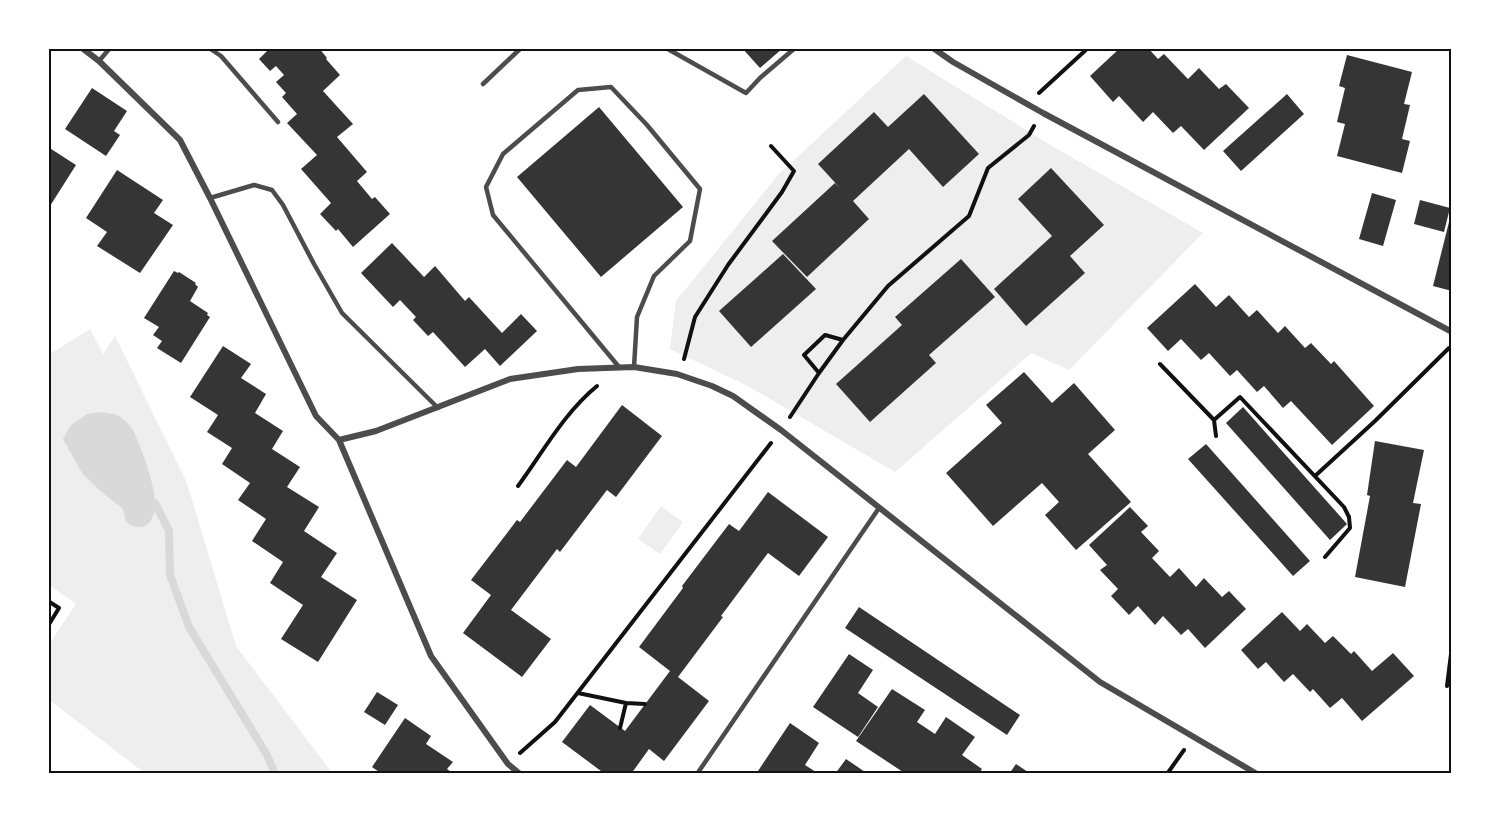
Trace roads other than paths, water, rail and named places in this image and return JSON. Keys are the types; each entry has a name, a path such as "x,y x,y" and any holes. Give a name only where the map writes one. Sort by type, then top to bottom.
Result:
{"street":[{"path":"82,48 99,61 180,140 316,416 339,440 431,656 508,764 520,774"},
{"path":"933,48 953,62 1043,113 1452,332"},
{"path":"339,440 376,431 510,379 578,369 634,367 679,375 712,386 733,396 781,430 1100,682 1257,774"}],"lane":[{"path":"99,61 110,48"},
{"path":"209,48 221,56 278,122"},
{"path":"483,84 521,48"},
{"path":"666,48 746,93 795,48"},
{"path":"619,368 492,215 486,186 503,154 578,90 610,87 646,125 700,189 690,241 654,276 637,317 634,367"},
{"path":"210,198 254,185 272,190 283,205 342,313 438,408"},
{"path":"697,774 879,508"}],"waterway":[{"path":"155,503 169,531 170,575 189,627 267,755 275,774"}]}
